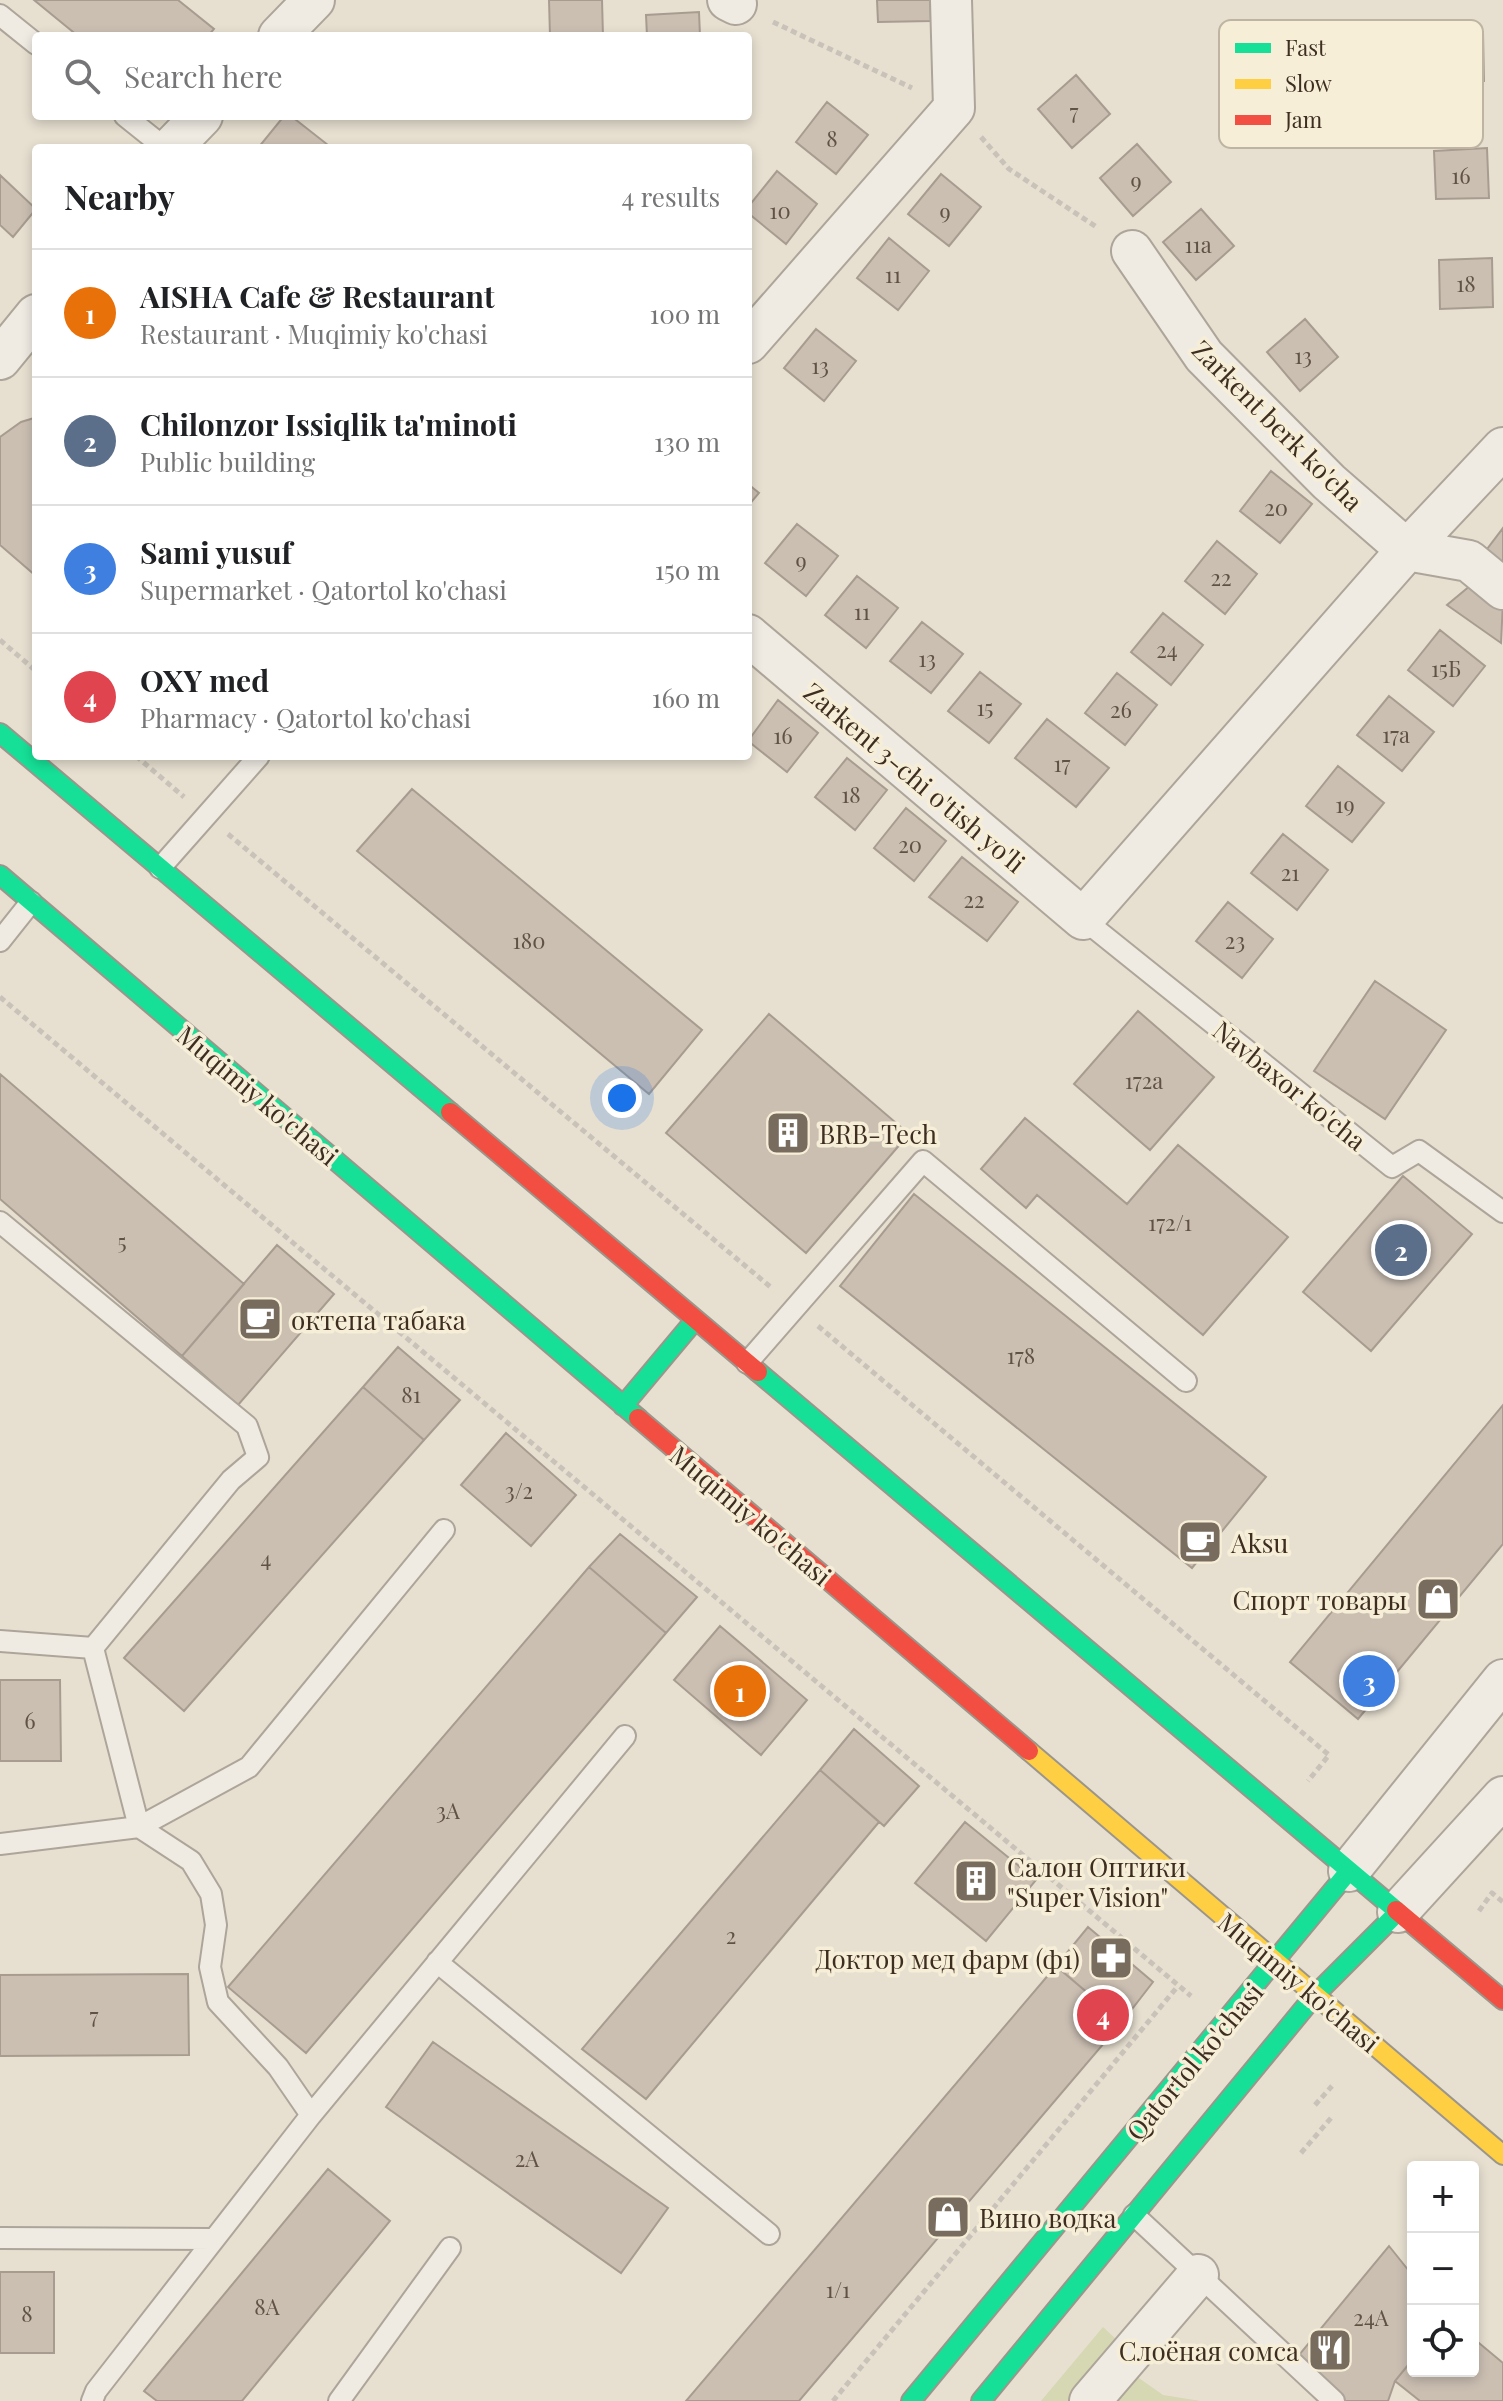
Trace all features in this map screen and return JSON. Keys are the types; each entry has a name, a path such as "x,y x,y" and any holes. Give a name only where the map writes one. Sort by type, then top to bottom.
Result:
{"main road":[{"path":"0,733 1503,2000"},
{"name":"Muqimiy ko'chasi","path":"0,875 1503,2155"},
{"path":"623,1406 695,1320"},
{"path":"1337,1913 1349,1871"},
{"name":"Qatortol ko'chasi","path":"911,2401 1349,1871"},
{"name":"Qatortol ko'chasi","path":"981,2401 1315,1995 1398,1912"},
{"path":"1315,1995 1326,1954"}],"street":[{"path":"283,32 314,0"},
{"path":"752,338 954,108 951,0"},
{"path":"175,144 198,120"},
{"name":"Zarkent berk ko'cha","path":"1132,251 1204,356 1329,482 1407,550"},
{"path":"0,359 32,320"},
{"path":"1083,919 1407,550 1503,448"},
{"path":"1407,550 1469,561 1503,589"},
{"name":"Zarkent 3-chi o'tish yo'li","path":"752,638 1083,919"},
{"name":"Qatortol ko'chasi","path":"1349,1871 1503,1680"},
{"name":"Qatortol ko'chasi","path":"1398,1912 1503,1797"},
{"path":"1090,2401 1198,2275"}],"lane":[{"path":"0,15 32,41"},
{"path":"130,120 160,144"},
{"path":"160,868 256,760"},
{"path":"0,941 31,902"},
{"name":"Navbaxor ko'cha","path":"1083,919 1392,1167 1419,1151 1503,1212"},
{"path":"747,1363 923,1161 1186,1381"},
{"path":"0,1222 247,1426 258,1457 231,1480 93,1648"},
{"path":"0,1844 139,1827 249,1767 444,1530"},
{"path":"0,1641 93,1648"},
{"path":"93,1648 139,1827 191,1861 211,1894 216,1925 210,1967 218,2002 278,2067 311,2115"},
{"path":"92,2401 96,2391 311,2115 625,1736"},
{"path":"437,1962 769,2234"},
{"path":"1134,2215 1334,2401"},
{"path":"0,2238 214,2239"},
{"path":"339,2401 450,2248"}],"path":[{"path":"0,640 32,668"},
{"path":"141,760 1329,1755 1308,1781"},
{"path":"0,997 1200,2004"},
{"path":"1479,1911 1492,1893 1503,1902"},
{"path":"833,2401 1178,1986"},
{"path":"1315,2105 1332,2086"},
{"path":"1301,2153 1331,2118"}],"green space":[{"path":"1103,2327 1119,2342 1109,2357 1163,2395 1201,2401 1041,2401"}],"building":[{"path":"34,0 178,0 214,29 211,32 73,32"},
{"path":"549,0 602,0 603,32 550,32"},
{"path":"877,0 930,0 931,21 878,22"},
{"path":"699,12 700,32 647,32 646,15"},
{"path":"1076,75 1110,114 1072,148 1038,109"},
{"path":"827,102 868,135 836,174 796,142"},
{"path":"281,120 296,120 327,144 261,144"},
{"path":"1137,144 1171,182 1133,216 1100,178"},
{"path":"1487,148 1489,198 1436,199 1434,151"},
{"path":"777,171 817,204 786,244 752,216 752,202"},
{"path":"941,174 981,207 949,246 908,214"},
{"path":"0,175 32,205 32,214 13,237 0,225"},
{"path":"1201,209 1234,246 1196,280 1163,242"},
{"path":"889,238 929,271 898,310 857,278"},
{"path":"1492,258 1493,307 1440,309 1439,260"},
{"path":"1305,319 1338,357 1300,391 1267,352"},
{"path":"816,329 856,361 824,401 784,368"},
{"path":"32,419 32,573 0,545 0,437 21,422"},
{"path":"1271,471 1312,504 1280,543 1240,511"},
{"path":"752,487 759,493 752,501"},
{"path":"797,524 838,556 806,596 765,563"},
{"path":"1503,528 1503,569 1484,553"},
{"path":"1217,541 1257,574 1225,614 1185,581"},
{"path":"857,576 898,608 866,648 825,615"},
{"path":"1477,580 1503,601 1501,643 1447,605"},
{"path":"1163,613 1203,645 1171,685 1131,652"},
{"path":"922,622 963,654 931,693 890,661"},
{"path":"1440,630 1485,666 1453,706 1408,670"},
{"path":"980,672 1021,704 989,743 948,711"},
{"path":"1117,673 1157,705 1125,745 1085,713"},
{"path":"1389,696 1434,732 1402,771 1357,735"},
{"path":"778,700 818,733 787,772 752,744 752,736"},
{"path":"1047,719 1109,768 1076,807 1015,758"},
{"path":"847,758 887,790 855,830 815,797"},
{"path":"1338,766 1384,803 1352,842 1306,806"},
{"path":"412,789 702,1030 649,1094 357,851"},
{"path":"906,808 946,841 914,881 874,848"},
{"path":"1283,834 1328,870 1297,910 1251,873"},
{"path":"962,857 1018,902 987,941 929,897"},
{"path":"1228,902 1273,939 1242,978 1196,941"},
{"path":"1375,981 1446,1030 1385,1119 1314,1071"},
{"path":"1138,1011 1214,1077 1150,1150 1074,1084"},
{"name":"BRB-Tech","path":"769,1014 909,1134 806,1253 666,1133"},
{"path":"0,1074 244,1284 182,1356 0,1199"},
{"path":"1025,1118 1127,1204 1178,1145 1288,1237 1203,1335 1037,1195 1026,1208 981,1169"},
{"path":"1403,1176 1472,1234 1371,1351 1303,1292"},
{"path":"914,1194 1266,1477 1192,1568 840,1286"},
{"path":"277,1245 334,1294 238,1405 182,1356"},
{"path":"398,1347 460,1400 424,1440 363,1387"},
{"path":"363,1387 424,1440 184,1711 124,1658"},
{"path":"1503,1405 1503,1544 1358,1719 1290,1662"},
{"path":"506,1433 576,1495 531,1546 461,1485"},
{"path":"620,1534 697,1597 666,1633 589,1567"},
{"path":"589,1567 666,1633 306,2053 228,1987"},
{"path":"720,1626 807,1700 761,1755 674,1680"},
{"path":"0,1680 60,1680 61,1761 0,1761"},
{"path":"854,1729 919,1786 884,1826 820,1770"},
{"path":"820,1770 879,1822 646,2099 582,2049"},
{"name":"Салон Оптики \"Super Vision\"","path":"965,1822 1036,1880 986,1941 915,1883"},
{"path":"1088,1927 1153,1982 1122,2022 1056,1966"},
{"path":"1056,1966 1122,2022 799,2401 686,2401"},
{"path":"188,1974 189,2055 0,2056 0,1975"},
{"path":"433,2042 668,2208 621,2273 386,2107"},
{"path":"328,2169 390,2221 242,2401 157,2401 144,2391"},
{"path":"1389,2246 1407,2268 1407,2366 1395,2381 1388,2401 1342,2401 1294,2361"},
{"path":"0,2272 54,2272 54,2353 0,2353"},
{"path":"1479,2343 1503,2363 1503,2401 1420,2401 1395,2381 1407,2366 1407,2377 1479,2377"}],"traffic: fast":[{"path":"0,733 32,760"},
{"path":"32,760 450,1112"},
{"path":"0,875 638,1418"},
{"path":"623,1406 695,1320"},
{"path":"758,1372 1396,1910"},
{"path":"911,2401 1349,1871"},
{"path":"981,2401 1315,1995 1398,1912"}],"traffic: slow":[{"path":"1029,1751 1503,2155"}],"traffic: jam":[{"path":"450,1112 758,1372"},
{"path":"638,1418 1029,1751"},
{"path":"1396,1910 1503,2000"}],"place":[{"name":"BRB-Tech","path":"788,1133"},
{"name":"Chilonzor Issiqlik ta'minoti","path":"1401,1250"},
{"name":"октепа табака","path":"260,1319"},
{"name":"Aksu","path":"1200,1542"},
{"name":"Спорт товары","path":"1438,1599"},
{"name":"Sami yusuf","path":"1369,1681"},
{"name":"AISHA Cafe & Restaurant","path":"740,1691"},
{"name":"Салон Оптики \"Super Vision\"","path":"976,1881"},
{"name":"Доктор мед фарм (ф1)","path":"1111,1958"},
{"name":"OXY med","path":"1103,2015"},
{"name":"Вино водка","path":"948,2217"},
{"name":"Слоёная сомса","path":"1330,2350"}]}
